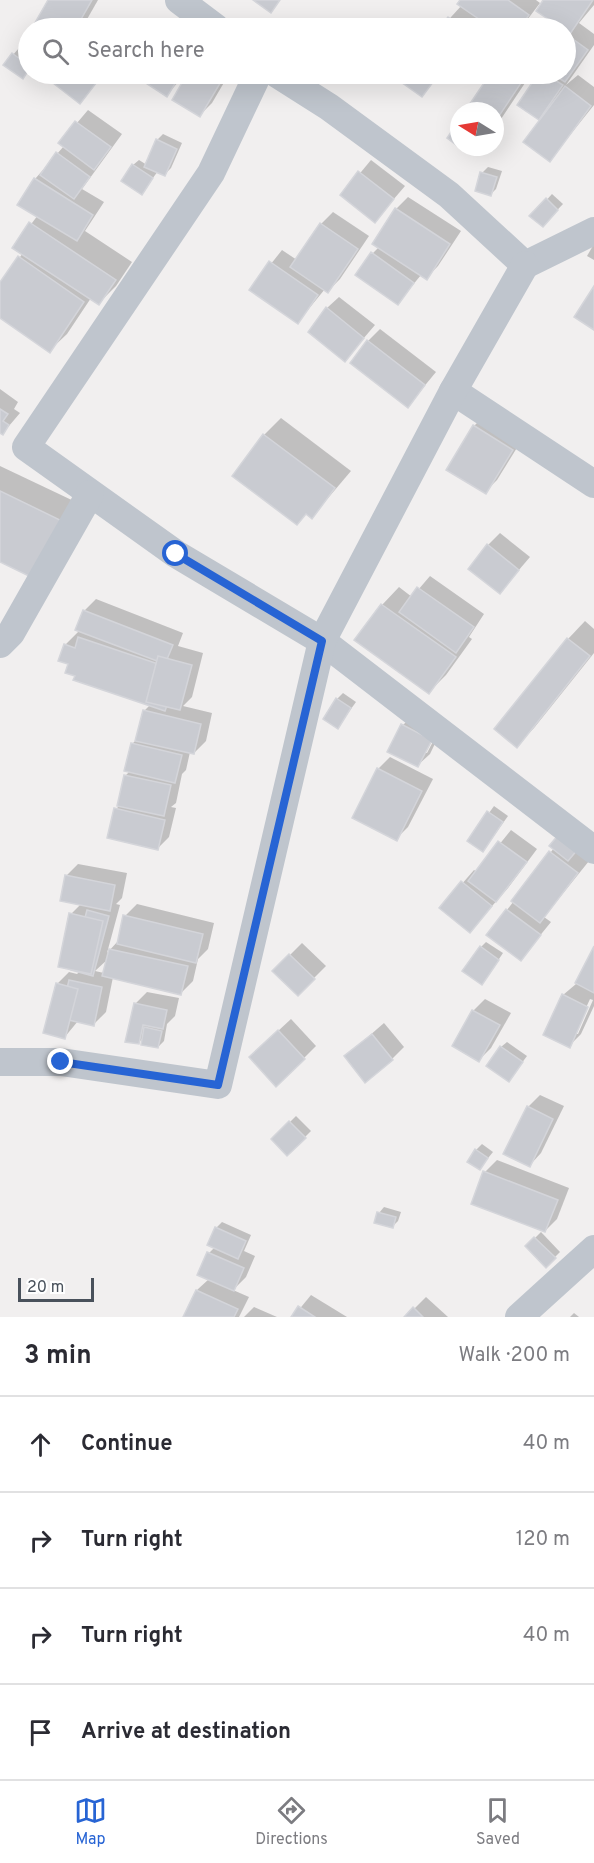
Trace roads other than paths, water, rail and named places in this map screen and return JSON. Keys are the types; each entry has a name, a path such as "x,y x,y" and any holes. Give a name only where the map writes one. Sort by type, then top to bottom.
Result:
{"street":[{"path":"179,0 203,18"},
{"path":"253,84 211,173 26,447 176,554 322,641 594,850"},
{"path":"293,84 329,107 449,195 525,265"},
{"path":"0,1062 61,1062 218,1085 322,641 453,391 525,265 594,231"},
{"path":"453,391 594,484"},
{"path":"0,644 10,633 90,494"},
{"path":"519,1317 594,1249"}]}
